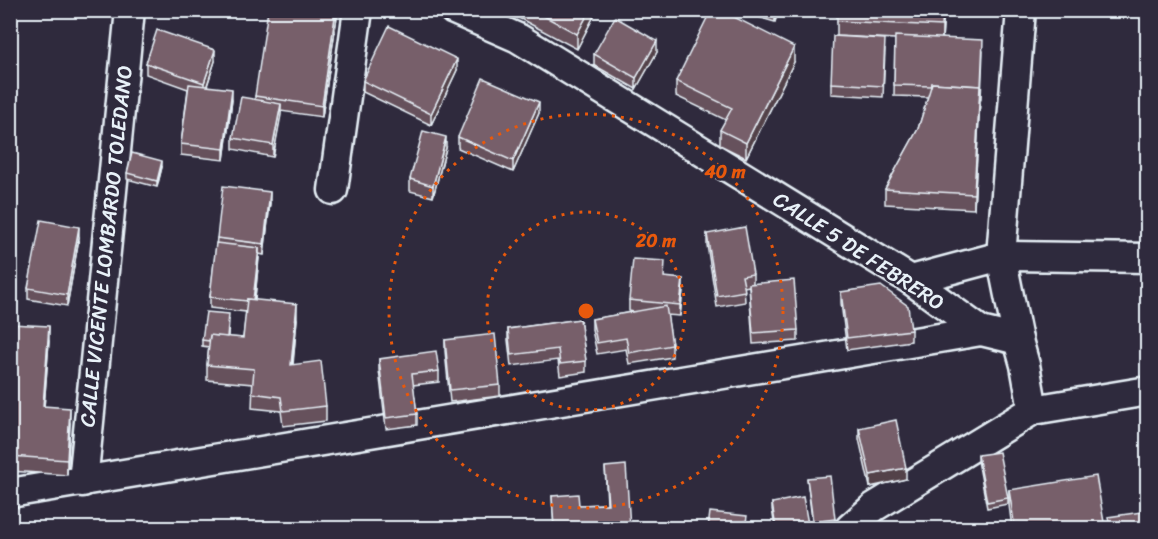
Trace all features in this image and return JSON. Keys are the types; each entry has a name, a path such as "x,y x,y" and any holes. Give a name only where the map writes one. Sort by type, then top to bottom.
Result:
{"street":[{"name":"CALLE VICENTE LOMBARDO TOLEDANO","path":"83,482 130,10"},
{"path":"333,190 358,10"},
{"name":"CALLE 5 DE FEBRERO","path":"454,10 518,38 911,280 981,331 1018,340"},
{"path":"1021,10 1001,256 1025,365 1032,410"},
{"path":"911,280 1001,256 1148,258"},
{"path":"10,493 981,331"},
{"path":"850,528 873,507 1032,410 1148,390"}],"building":[{"path":"268,10 336,10 322,106 255,96"},
{"path":"533,10 590,10 577,34"},
{"path":"711,10 720,10 794,47 746,143 720,130 732,108 676,81"},
{"path":"837,10 943,10 942,26 837,21"},
{"path":"615,17 657,41 636,78 594,54"},
{"path":"389,26 457,59 431,114 363,81"},
{"path":"157,30 215,50 204,83 146,63"},
{"path":"833,36 885,39 883,86 831,83"},
{"path":"895,36 983,40 981,87 932,83 931,86 894,85"},
{"path":"483,78 539,102 513,161 458,137"},
{"path":"932,83 980,86 974,194 885,189 918,129"},
{"path":"189,84 232,89 224,149 181,144"},
{"path":"241,97 281,104 273,145 233,138"},
{"path":"423,131 446,137 433,186 410,179"},
{"path":"132,153 162,161 157,181 127,173"},
{"path":"223,186 270,192 264,244 217,238"},
{"path":"41,220 79,227 67,295 28,288"},
{"path":"745,227 753,274 742,276 745,291 717,296 707,234"},
{"path":"216,243 259,248 253,300 210,297"},
{"path":"633,259 665,261 664,277 683,279 680,305 629,300"},
{"path":"794,280 798,330 753,333 749,284"},
{"path":"881,286 908,306 911,330 847,338 841,292"},
{"path":"247,299 297,304 291,365 321,361 326,406 283,411 281,397 252,393 254,369 207,365 210,335 243,338"},
{"path":"666,306 672,345 629,353 626,338 597,343 592,319"},
{"path":"206,312 229,314 227,337 210,335 209,341 202,340"},
{"path":"580,319 586,361 560,364 558,349 511,355 508,329"},
{"path":"10,324 49,326 43,406 70,408 67,460 10,456"},
{"path":"495,334 500,385 450,390 445,340"},
{"path":"436,351 439,371 412,374 417,414 386,418 379,359"},
{"path":"896,420 906,468 870,475 859,428"},
{"path":"999,452 1008,498 987,502 978,455"},
{"path":"626,465 630,528 554,528 552,496 578,494 579,505 608,504 605,467"},
{"path":"830,476 835,519 813,522 807,478"},
{"path":"1096,476 1105,528 1015,528 1009,490"},
{"path":"803,497 808,524 776,528 772,503"},
{"path":"1148,511 1148,528 1110,528 1108,517"},
{"path":"710,512 747,516 745,528 708,528"}]}
